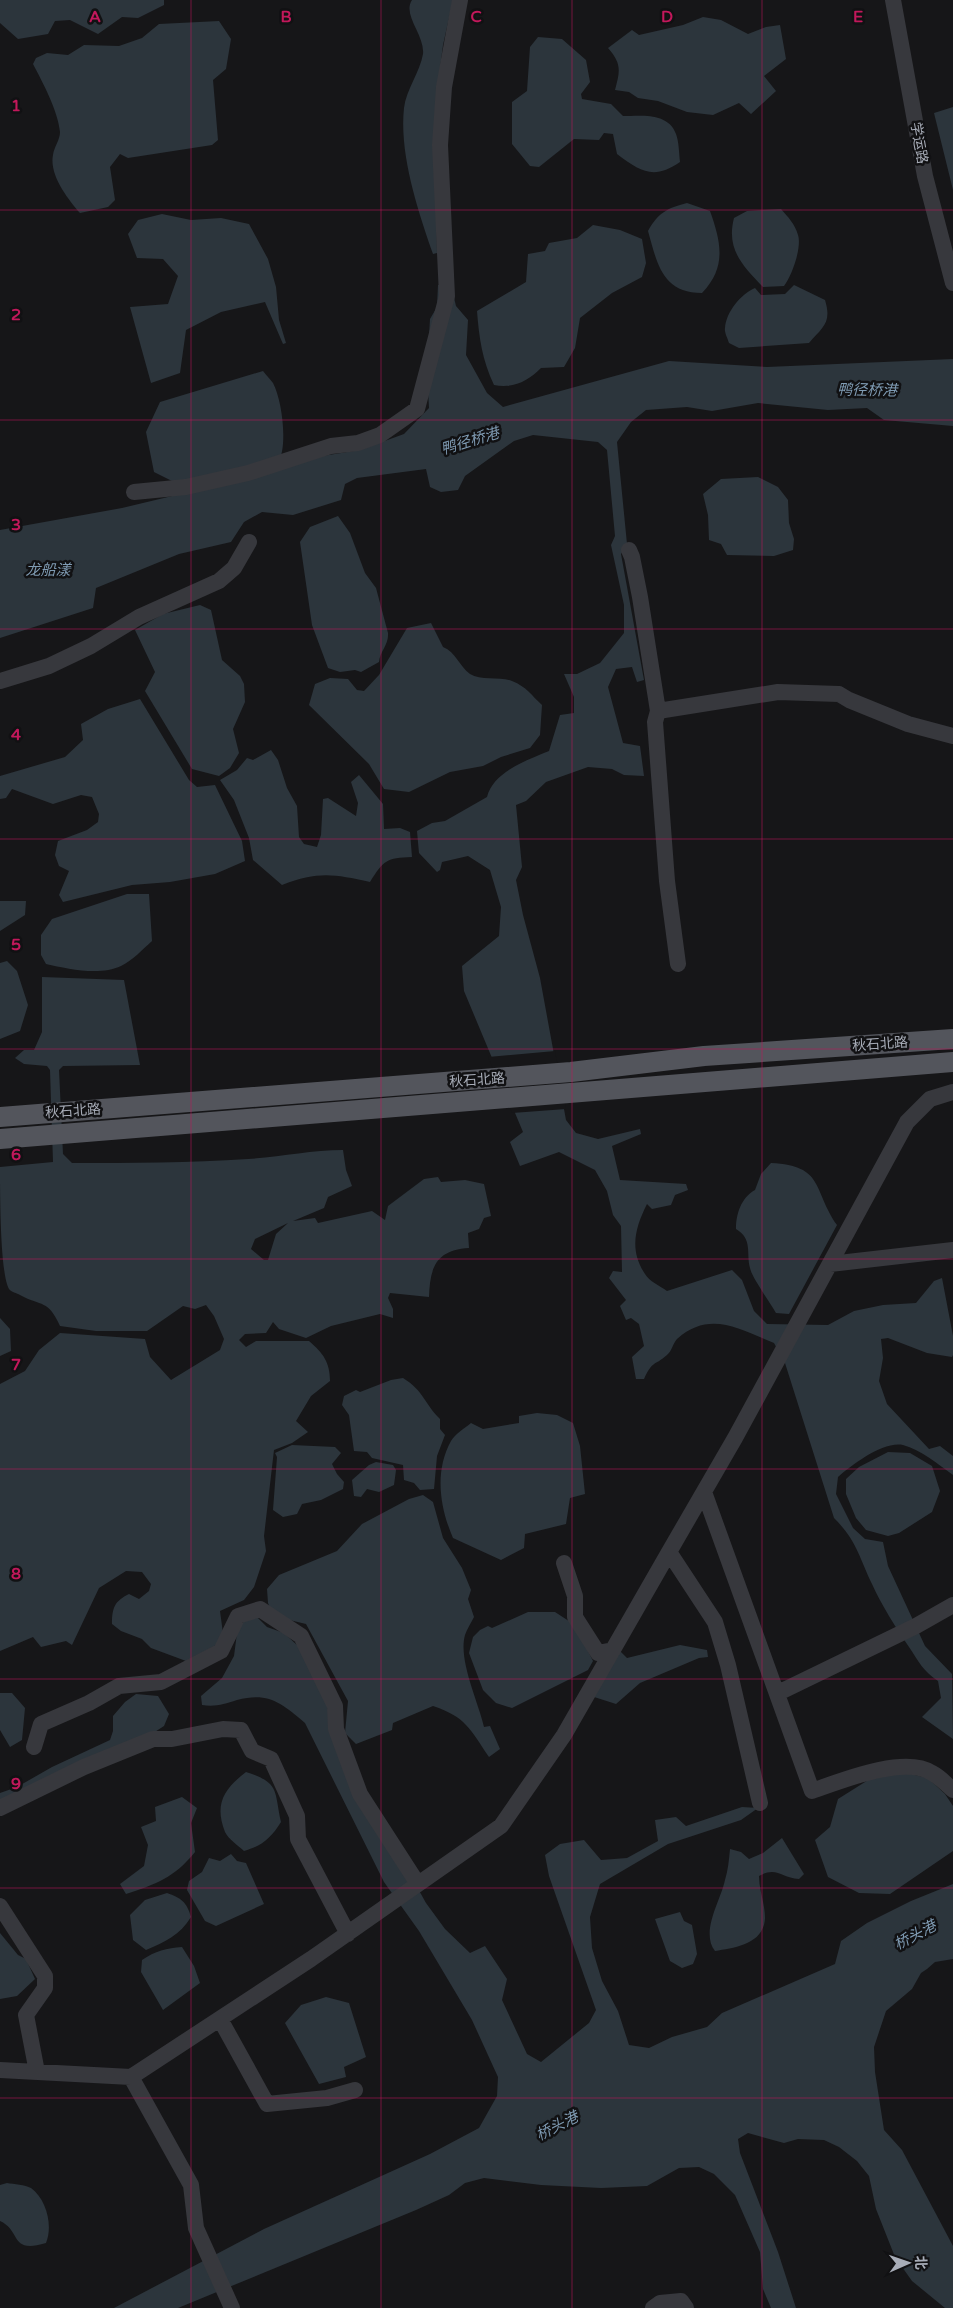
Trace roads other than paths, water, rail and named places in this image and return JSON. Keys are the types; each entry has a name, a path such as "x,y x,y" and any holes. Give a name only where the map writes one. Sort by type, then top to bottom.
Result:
{"main road":[{"name":"秋石北路","path":"0,1117 571,1072 704,1056 953,1039"},
{"name":"秋石北路","path":"0,1140 953,1062"}],"street":[{"path":"134,492 186,487 248,473 331,446 358,443 380,435 417,409 447,296 440,145 444,87 460,0"},
{"name":"学运路","path":"893,0 925,176 953,283"},
{"path":"0,681 49,666 91,646 139,618 220,582 234,568 249,542"},
{"path":"629,550 640,597 658,711 655,722 667,880 678,964"},
{"path":"658,711 778,692 839,694 849,700 908,724 953,736"},
{"path":"0,2070 131,2077 348,1934 501,1826 564,1735 704,1492 907,1122 930,1099 953,1092"},
{"path":"830,1264 953,1250"},
{"path":"704,1492 812,1791 876,1769 905,1767 931,1772 953,1790"},
{"path":"669,1552 715,1622 728,1665 760,1803"},
{"path":"564,1563 575,1596 575,1617 598,1653 613,1650"},
{"path":"778,1693 953,1606"},
{"path":"34,1747 41,1724 89,1703 119,1686 161,1682 221,1651 238,1616 260,1608 301,1636 335,1706 336,1729 360,1794 418,1884"},
{"path":"0,1808 84,1767 153,1740 172,1739 223,1729 241,1730 252,1750 271,1759 297,1816 298,1839 348,1934"},
{"path":"0,1906 45,1976 45,1988 26,2015 37,2072"},
{"path":"220,2019 267,2104 327,2098 354,2090"},
{"path":"131,2077 191,2185 196,2228 232,2308"},
{"path":"653,2308 660,2303 682,2301 686,2308"}],"water":[{"path":"0,0 164,0 164,5 138,18 122,17 98,34 70,20 55,21 48,34 18,39 0,23"},
{"path":"412,0 453,0 443,45 435,108 437,253 433,254 421,220 404,144 405,101 423,54 421,40 410,12"},
{"path":"703,17 721,20 748,34 766,27 780,25 786,59 764,76 776,91 751,114 739,103 713,115 687,112 658,101 638,98 629,92 615,90 619,68 616,59 608,48 632,30 639,35 683,25"},
{"path":"219,21 231,39 226,69 213,80 218,140 212,145 128,158 120,154 110,167 115,200 108,207 80,213 60,186 54,171 53,155 59,138 59,124 53,106 33,64 36,58 47,53 68,55 84,45 119,46 142,38 159,24"},
{"path":"538,37 562,39 586,60 590,82 581,94 582,99 611,104 623,116 646,116 667,122 676,134 680,162 663,171 648,172 617,154 613,134 604,133 599,140 574,139 539,167 530,166 512,144 512,102 527,91 530,47"},
{"path":"953,107 953,190 934,113"},
{"path":"687,203 710,211 719,244 720,254 715,274 702,293 689,292 678,288 663,274 658,265 648,231 664,212"},
{"path":"781,209 797,231 799,247 793,269 784,286 763,287 742,264 734,248 732,229 734,218 747,211"},
{"path":"162,214 191,220 221,218 249,224 268,259 276,287 279,320 286,343 283,344 265,302 221,312 186,330 180,373 151,383 130,307 168,304 178,276 163,259 137,258 128,234 138,220"},
{"path":"593,225 620,230 642,239 646,263 642,277 612,293 580,318 575,348 564,367 541,368 531,377 514,385 494,385 482,348 477,311 526,282 528,254 545,251 549,243 577,238"},
{"path":"438,285 451,285 456,306 468,320 466,355 487,393 503,407 669,361 767,367 953,359 953,426 884,420 867,408 828,410 758,403 712,411 687,407 646,410 631,422 617,442 627,544 621,554 644,680 637,682 632,667 616,669 608,687 623,743 640,746 644,776 624,775 612,769 588,767 546,782 526,801 516,805 522,867 516,880 523,915 540,978 566,1120 576,1133 598,1139 640,1129 641,1134 612,1146 620,1180 686,1184 688,1190 675,1195 671,1205 652,1209 647,1204 639,1222 635,1248 640,1265 649,1279 667,1291 732,1270 742,1280 754,1311 767,1324 828,1325 854,1311 883,1305 916,1303 934,1281 942,1278 953,1336 952,1357 927,1353 888,1338 881,1339 883,1358 879,1381 887,1404 929,1449 940,1446 953,1456 953,1475 916,1450 903,1445 895,1445 877,1450 851,1466 838,1477 836,1494 853,1528 865,1539 883,1542 888,1566 925,1646 952,1674 953,1739 922,1717 941,1698 938,1681 922,1666 884,1608 853,1542 834,1518 785,1363 774,1343 749,1332 725,1325 701,1325 689,1330 677,1339 669,1353 652,1366 644,1379 636,1379 632,1357 644,1346 639,1324 631,1318 626,1320 620,1306 626,1300 609,1278 613,1271 622,1272 621,1226 613,1215 607,1191 595,1170 559,1152 520,1166 510,1142 523,1132 464,991 462,966 499,936 501,907 490,870 468,856 442,862 440,870 437,872 419,853 417,831 432,823 445,821 487,797 490,788 503,774 521,763 549,751 560,715 574,713 574,697 564,674 577,674 600,663 624,633 624,605 611,545 615,536 607,450 598,442 533,435 514,441 465,476 458,490 441,492 430,487 426,469 357,478 345,484 341,500 293,515 262,512 244,522 231,542 179,554 96,588 93,608 0,638 0,530 122,508 239,480 316,457 360,450 404,434 429,408 427,371 430,319 437,307"},
{"path":"794,285 825,300 827,319 809,343 739,348 729,343 725,331 726,322 731,310 740,299 755,288 761,295 785,294"},
{"path":"263,371 273,383 281,410 283,442 280,459 178,484 154,472 146,432 160,402"},
{"path":"758,477 778,487 788,500 789,523 794,539 793,550 774,556 727,555 721,544 709,540 708,515 703,494 721,479"},
{"path":"338,516 350,533 365,573 376,588 388,633 379,662 361,672 355,670 340,672 328,668 312,625 300,542 310,527"},
{"path":"200,605 211,610 222,660 240,676 244,684 245,702 233,729 239,753 230,768 219,776 192,769 145,691 155,672 135,630 163,614"},
{"path":"431,623 443,647 451,652 470,674 517,683 542,705 540,735 530,748 501,757 483,766 450,772 409,792 384,789 369,764 309,705 315,684 330,678 348,679 357,690 364,691 379,675 407,628"},
{"path":"140,699 189,780 197,787 215,785 242,841 245,861 215,874 170,882 132,885 63,902 59,895 69,871 59,866 55,855 58,841 87,830 98,822 99,814 92,797 81,795 53,804 12,789 6,798 0,799 0,776 65,757 83,740 81,724 108,709"},
{"path":"271,750 278,760 287,788 297,806 299,837 304,844 317,847 321,835 323,799 328,798 356,816 358,803 351,782 359,775 383,804 384,829 400,828 410,832 412,857 396,858 386,862 370,882 326,875 306,878 282,885 253,860 249,838 234,800 220,780 237,770 247,758 253,760"},
{"path":"127,894 149,894 152,941 137,955 121,966 104,971 84,971 46,964 41,955 41,935 52,919"},
{"path":"0,901 26,901 25,915 0,931"},
{"path":"7,961 17,971 28,1005 20,1031 0,1039 0,963"},
{"path":"42,977 124,980 140,1065 63,1066 59,1070 63,1154 72,1163 226,1160 343,1150 346,1170 352,1186 328,1197 324,1208 293,1221 315,1218 318,1223 372,1211 385,1220 388,1206 424,1179 438,1177 441,1182 465,1180 484,1184 491,1216 484,1218 479,1229 468,1233 469,1248 449,1252 437,1262 431,1277 429,1297 390,1293 388,1298 393,1309 393,1318 380,1314 331,1326 306,1338 279,1329 273,1322 266,1333 245,1334 239,1340 246,1347 256,1341 309,1341 325,1358 329,1368 330,1381 311,1396 296,1421 308,1432 292,1443 274,1450 264,1536 266,1551 254,1587 244,1600 220,1611 224,1641 186,1661 151,1648 142,1639 121,1631 112,1624 117,1602 129,1594 139,1599 149,1591 151,1584 142,1572 126,1571 99,1588 72,1645 66,1641 41,1647 33,1637 0,1651 0,1384 25,1371 39,1350 60,1333 145,1339 150,1357 171,1380 220,1350 224,1339 214,1316 206,1305 195,1309 183,1306 147,1331 96,1331 60,1326 48,1307 9,1289 2,1250 0,1167 53,1162 50,1070 47,1066 24,1064 15,1058 24,1050 34,1050 42,1032","holes":["288,1223 276,1234 268,1260 264,1260 251,1249 255,1239"]},
{"path":"771,1163 788,1165 809,1174 837,1225 789,1314 776,1313 754,1278 750,1268 747,1242 745,1237 736,1229 738,1212 743,1202 755,1190 761,1174"},
{"path":"0,1318 10,1329 11,1351 0,1356"},
{"path":"403,1378 420,1392 440,1419 440,1429 445,1435 437,1456 434,1489 420,1490 414,1483 404,1480 403,1465 372,1458 367,1452 354,1451 349,1415 342,1405 344,1396 356,1390 360,1392 391,1380"},
{"path":"537,1413 557,1415 573,1423 580,1446 585,1494 570,1498 566,1524 525,1534 524,1548 501,1560 453,1538 442,1502 442,1465 451,1441 471,1423 483,1429 519,1423 519,1416"},
{"path":"292,1445 335,1447 341,1453 332,1464 344,1482 343,1489 321,1500 302,1504 297,1514 283,1517 273,1510 277,1457 275,1453"},
{"path":"888,1452 910,1453 932,1466 940,1491 932,1512 899,1533 888,1536 866,1530 856,1518 846,1494 846,1479 859,1467"},
{"path":"376,1462 393,1465 396,1470 394,1485 379,1492 367,1489 361,1497 354,1496 352,1480 369,1465"},
{"path":"423,1495 433,1502 443,1538 462,1568 471,1590 468,1599 474,1617 465,1635 464,1656 484,1727 490,1726 500,1749 489,1757 466,1725 453,1715 433,1706 393,1723 392,1730 356,1744 345,1733 348,1701 306,1624 273,1616 268,1603 267,1589 279,1575 337,1551 362,1524 409,1499"},
{"name":"桥头港","path":"250,1610 267,1627 284,1633 298,1646 329,1708 328,1727 426,1903 445,1929 470,1953 485,1946 507,1979 502,2000 527,2054 541,2062 589,2023 596,2010 549,1876 545,1855 560,1844 584,1840 601,1860 627,1858 658,1841 655,1820 676,1817 686,1826 742,1807 758,1808 741,1820 668,1844 600,1884 590,1917 592,1948 602,1981 618,2011 629,2045 649,2048 672,2037 707,2027 722,2013 835,1964 841,1941 867,1923 911,1901 953,1884 953,1959 935,1962 921,1973 912,1989 886,2011 874,2047 875,2072 884,2130 902,2150 953,2246 953,2308 945,2308 912,2281 895,2257 876,2209 869,2176 857,2161 839,2147 824,2140 798,2139 784,2143 748,2133 738,2139 740,2153 778,2252 796,2308 771,2308 763,2289 760,2252 735,2195 714,2174 699,2167 679,2168 647,2186 601,2188 541,2185 484,2178 465,2183 449,2195 416,2210 178,2308 114,2308 264,2229 430,2154 479,2128 497,2096 498,2077 472,2020 419,1931 384,1882 305,1723 289,1710 266,1698 248,1698 212,1706 202,1705 201,1696 222,1678 234,1656 237,1633"},
{"path":"528,1612 555,1612 575,1625 593,1661 588,1670 512,1708 496,1703 483,1690 469,1653 473,1637 480,1630 488,1626 492,1628"},
{"path":"680,1645 707,1650 708,1657 699,1658 640,1683 616,1704 591,1696 620,1651 627,1658"},
{"path":"0,1693 12,1693 25,1708 22,1740 10,1747 0,1730"},
{"path":"136,1694 158,1696 169,1714 164,1726 127,1750 0,1804 0,1793 17,1787 52,1767 110,1740 113,1731 113,1716 125,1702"},
{"path":"897,1771 928,1778 945,1794 953,1806 953,1851 890,1894 859,1893 828,1877 815,1840 830,1827 838,1799 873,1777"},
{"path":"246,1772 265,1780 274,1789 281,1822 266,1841 244,1851 226,1835 222,1822 221,1805 227,1791"},
{"path":"182,1797 197,1808 191,1823 195,1852 180,1868 164,1879 126,1894 120,1884 144,1866 148,1845 141,1827 156,1821 155,1807"},
{"path":"782,1838 804,1874 799,1879 775,1872 759,1876 765,1918 760,1934 747,1943 715,1951 711,1943 711,1925 726,1876 730,1849 741,1852 749,1859 763,1853"},
{"path":"231,1854 237,1861 246,1863 264,1904 216,1926 205,1921 187,1890 189,1881 202,1872 209,1858 220,1861"},
{"path":"167,1893 183,1901 191,1917 182,1929 172,1937 146,1950 133,1940 130,1915 145,1900"},
{"path":"680,1912 684,1921 692,1925 697,1954 693,1964 682,1968 670,1961 655,1919"},
{"path":"0,1933 18,1955 26,1959 35,1979 17,1996 0,1999"},
{"path":"182,1947 194,1966 200,1983 163,2010 141,1972 142,1960 161,1950"},
{"path":"326,1997 349,2003 366,2057 344,2067 346,2077 319,2084 285,2023 301,2005"},
{"path":"7,2183 31,2188 41,2199 49,2221 46,2243 34,2246 21,2244 7,2225 0,2221 0,2185"}],"water label":[{"name":"鸭径桥港","path":"867,390"},
{"name":"鸭径桥港","path":"470,441"},
{"name":"龙船漾","path":"48,570"}]}
